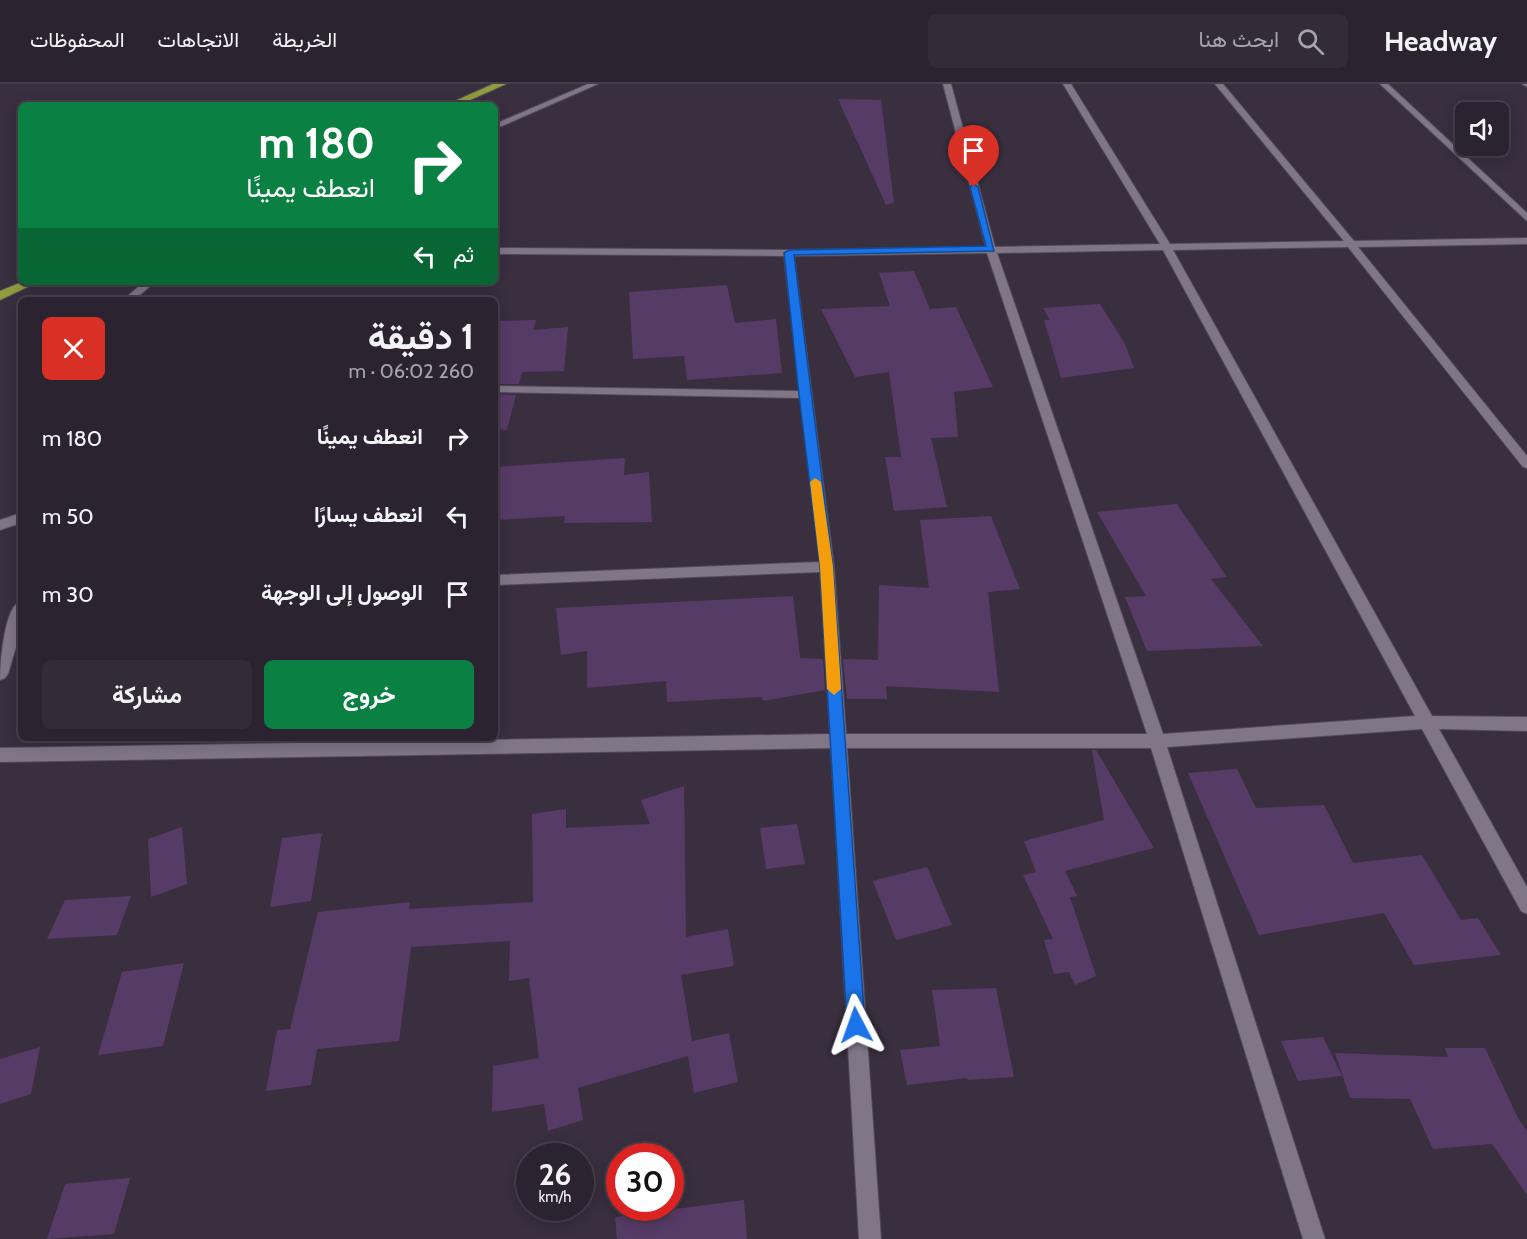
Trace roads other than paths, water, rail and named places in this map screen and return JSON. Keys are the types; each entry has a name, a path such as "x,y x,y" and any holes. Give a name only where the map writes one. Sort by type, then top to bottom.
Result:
{"highway":[{"path":"458,102 501,84"},
{"path":"0,296 25,285"}],"street":[{"path":"498,126 594,84"},
{"path":"947,84 991,249 1157,741 1314,1239"},
{"path":"1067,84 1166,246 1527,905"},
{"path":"1219,84 1352,245 1527,464"},
{"path":"1384,84 1527,218"},
{"path":"498,251 789,253 1527,241"},
{"path":"789,253 804,395 827,567 870,1239"},
{"path":"132,297 146,285"},
{"path":"498,389 804,395"},
{"path":"0,525 18,519"},
{"path":"498,580 827,567"},
{"path":"0,674 18,616"},
{"path":"0,755 837,741 1157,741 1427,722 1527,724"}]}
